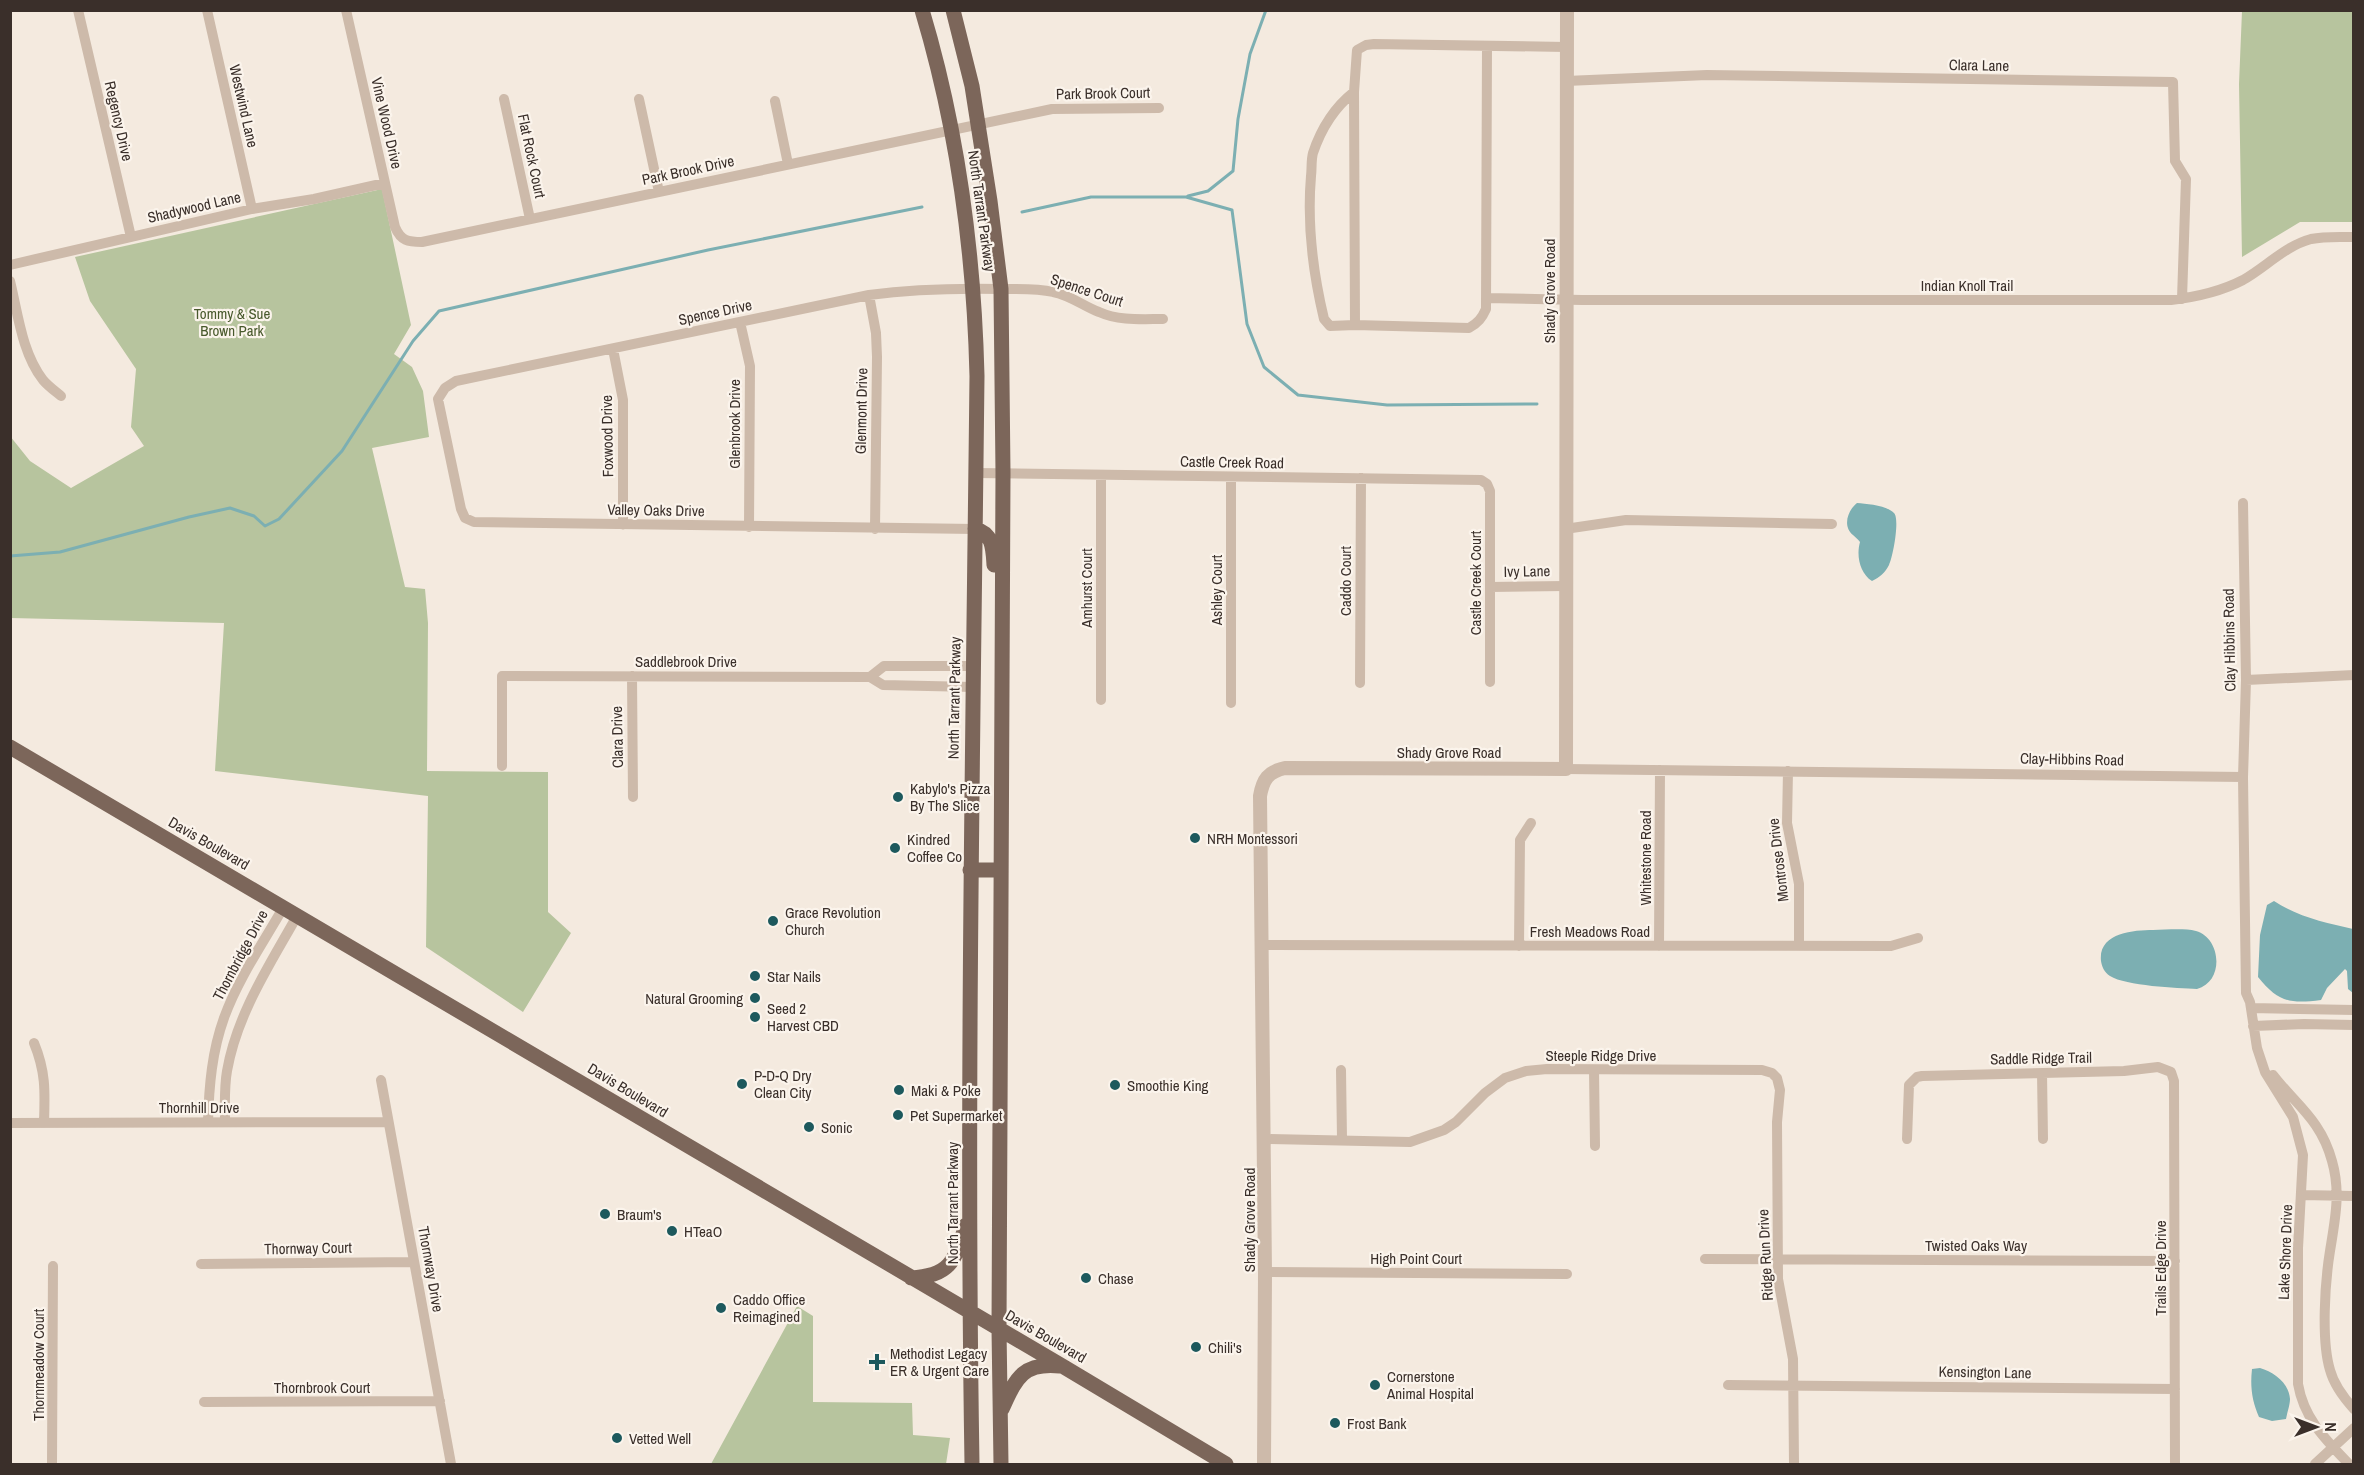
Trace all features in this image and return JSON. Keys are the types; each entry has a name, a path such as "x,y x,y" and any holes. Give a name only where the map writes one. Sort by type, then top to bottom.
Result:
{"main road":[{"name":"North Tarrant Parkway","path":"922,10 941,79 964,195 973,288 977,376 970,870 972,1464"},
{"name":"North Tarrant Parkway","path":"953,10 972,86 1001,289 1003,473 999,1329 1001,1464"},
{"path":"975,529 984,532 993,548 993,586 996,612 1001,627"},
{"name":"Davis Boulevard","path":"10,747 1226,1464"},
{"path":"970,870 1001,870"},
{"path":"911,1278 926,1277 940,1272 955,1260 970,1211"},
{"path":"1000,1415 1015,1380 1036,1366 1064,1367"}],"street":[{"name":"Regency Drive","path":"78,10 131,237"},
{"name":"Westwind Lane","path":"207,10 252,209"},
{"name":"Vine Wood Drive","path":"346,10 395,227 404,240"},
{"name":"Shady Grove Road","path":"1263,1464 1265,1272 1260,796 1262,784 1275,770 1286,768 1566,769 1567,10"},
{"path":"1355,326 1354,92 1357,50 1366,45 1566,48"},
{"path":"1354,92 1340,103 1313,155 1309,196 1313,261 1324,319 1330,326 1468,328 1478,323 1486,309 1487,46"},
{"name":"Clara Lane","path":"1566,81 1707,75 2173,82 2175,161 2186,179 2182,299"},
{"name":"Flat Rock Court","path":"504,99 530,219"},
{"path":"639,99 659,192"},
{"path":"775,101 788,164"},
{"name":"Park Brook Court","path":"978,126 1052,109 1159,108"},
{"name":"Park Brook Drive","path":"404,240 422,242 978,126"},
{"name":"Shadywood Lane","path":"10,265 252,209 314,199 385,183"},
{"name":"Indian Knoll Trail","path":"1486,298 2182,299 2219,290 2243,279 2288,248 2310,239 2354,237"},
{"path":"10,281 26,345 34,366 44,381 61,396"},
{"name":"Spence Drive","path":"440,393 456,381 869,295 898,291 1001,289"},
{"name":"Spence Court","path":"1001,289 1053,292 1074,299 1100,313 1127,319 1163,319"},
{"name":"Glenmont Drive","path":"869,295 876,333 875,529"},
{"name":"Glenbrook Drive","path":"740,322 750,366 749,527"},
{"name":"Foxwood Drive","path":"613,349 624,399 623,525"},
{"name":"Valley Oaks Drive","path":"440,393 438,405 461,509 465,518 474,522 975,529"},
{"name":"Castle Creek Road","path":"976,473 1475,479 1487,484"},
{"name":"Amhurst Court","path":"1101,476 1101,700"},
{"name":"Ashley Court","path":"1231,477 1231,703"},
{"name":"Caddo Court","path":"1360,683 1361,478"},
{"name":"Castle Creek Court","path":"1487,484 1490,490 1490,682"},
{"name":"Clay Hibbins Road","path":"2243,503 2246,680 2243,777"},
{"path":"1565,530 1626,520 1832,524"},
{"name":"Ivy Lane","path":"1490,587 1565,586"},
{"name":"Saddlebrook Drive","path":"870,676 884,666 973,666"},
{"path":"912,666 912,686"},
{"name":"Saddlebrook Drive","path":"502,766 502,675 870,676 883,685 973,687"},
{"path":"2246,680 2354,675"},
{"name":"Clara Drive","path":"632,676 633,797"},
{"name":"Clay-Hibbins Road","path":"1566,769 2243,777"},
{"name":"Whitestone Road","path":"1659,946 1660,770"},
{"name":"Montrose Drive","path":"1788,771 1787,823 1799,884 1799,946"},
{"path":"2243,777 2244,981 2251,1008 2354,1010"},
{"path":"1519,946 1520,840 1531,823"},
{"name":"Thornbridge Drive","path":"208,1122 212,1069 225,1017 239,986 283,908"},
{"name":"Thornbridge Drive","path":"225,1122 226,1074 238,1029 246,1007 297,916"},
{"name":"Fresh Meadows Road","path":"1262,945 1891,946 1918,938"},
{"name":"Lake Shore Drive","path":"2251,1008 2260,1058 2265,1072 2293,1117 2300,1135 2304,1164 2298,1238 2298,1384 2302,1402 2310,1419 2349,1464"},
{"path":"2253,1026 2354,1025"},
{"path":"34,1043 45,1077 45,1123"},
{"name":"Lake Shore Drive","path":"2260,1058 2276,1079 2304,1107 2318,1127 2332,1161 2337,1197 2327,1283 2327,1354 2334,1381 2354,1408"},
{"name":"Saddle Ridge Trail","path":"1907,1139 1907,1093 1912,1081 1922,1076 2124,1071 2158,1067 2171,1072"},
{"name":"Steeple Ridge Drive","path":"1264,1139 1410,1142 1450,1126 1485,1093 1505,1078 1526,1071 1547,1069 1762,1070 1772,1073 1777,1078"},
{"path":"1341,1070 1342,1139"},
{"path":"1594,1070 1595,1146"},
{"name":"Trails Edge Drive","path":"2171,1072 2174,1081 2175,1464"},
{"path":"2042,1073 2043,1139"},
{"name":"Ridge Run Drive","path":"1777,1078 1780,1090 1777,1122 1777,1258 1780,1298 1792,1348 1794,1464"},
{"name":"Thornway Drive","path":"381,1080 451,1464"},
{"name":"Thornhill Drive","path":"10,1123 388,1122"},
{"path":"2301,1195 2354,1196"},
{"name":"Twisted Oaks Way","path":"1705,1258 2175,1261"},
{"name":"Thornway Court","path":"201,1263 414,1262"},
{"name":"Thornmeadow Court","path":"52,1464 53,1266"},
{"name":"High Point Court","path":"1265,1272 1567,1275"},
{"name":"Kensington Lane","path":"1728,1385 2175,1389"},
{"name":"Thornbrook Court","path":"204,1402 440,1401"},
{"path":"2315,1464 2354,1428"}],"green space":[{"path":"2242,11 2353,11 2354,222 2300,222 2242,257 2239,84"},
{"name":"Tommy & Sue Brown Park","path":"382,189 411,325 394,354 412,367 423,391 429,437 372,448 405,587 425,589 428,623 427,771 548,772 548,912 571,933 523,1012 426,947 428,796 215,771 224,623 11,618 10,436 30,461 71,488 144,446 131,427 136,369 90,301 75,257"},
{"path":"797,1306 813,1316 813,1402 912,1403 913,1435 950,1438 946,1464 711,1464"}],"water":[{"path":"1857,503 1886,508 1891,510 1896,517 1891,561 1884,573 1872,581 1864,574 1858,553 1860,542 1850,531 1847,523 1851,510"},
{"path":"2274,901 2302,915 2353,929 2353,993 2348,989 2345,969 2327,988 2321,1000 2301,1002 2285,999 2272,992 2258,977 2260,935 2267,905"},
{"path":"2180,929 2196,931 2204,935 2215,950 2216,969 2206,984 2197,989 2152,986 2128,982 2106,973 2101,963 2102,952 2105,944 2111,939 2127,932"},
{"path":"2260,1368 2275,1375 2287,1388 2290,1404 2286,1419 2272,1421 2259,1417 2253,1400 2251,1382 2252,1369"}],"waterway":[{"path":"1188,196 1208,191 1233,171 1238,119 1250,54 1266,10"},
{"path":"1022,212 1091,197 1186,197 1232,210 1247,324 1264,367 1298,395 1387,405 1537,404"},
{"path":"10,556 60,552 230,508 254,516 265,526 279,519 342,451 413,341 439,311 708,250 922,207"}],"place":[{"name":"Kabylo's Pizza By The Slice","path":"898,797"},
{"name":"NRH Montessori","path":"1195,838"},
{"name":"Kindred Coffee Co","path":"895,848"},
{"name":"Grace Revolution Church","path":"773,921"},
{"name":"Star Nails","path":"755,976"},
{"name":"Natural Grooming","path":"755,998"},
{"name":"Seed 2 Harvest CBD","path":"755,1017"},
{"name":"P-D-Q Dry Clean City","path":"742,1084"},
{"name":"Smoothie King","path":"1115,1085"},
{"name":"Maki & Poke","path":"899,1090"},
{"name":"Pet Supermarket","path":"898,1115"},
{"name":"Sonic","path":"809,1127"},
{"name":"Braum's","path":"605,1214"},
{"name":"HTeaO","path":"672,1231"},
{"name":"Chase","path":"1086,1278"},
{"name":"Caddo Office Reimagined","path":"721,1308"},
{"name":"Chili's","path":"1196,1347"},
{"name":"Methodist Legacy ER & Urgent Care","path":"877,1362"},
{"name":"Cornerstone Animal Hospital","path":"1375,1385"},
{"name":"Frost Bank","path":"1335,1423"},
{"name":"Vetted Well","path":"617,1438"}]}
